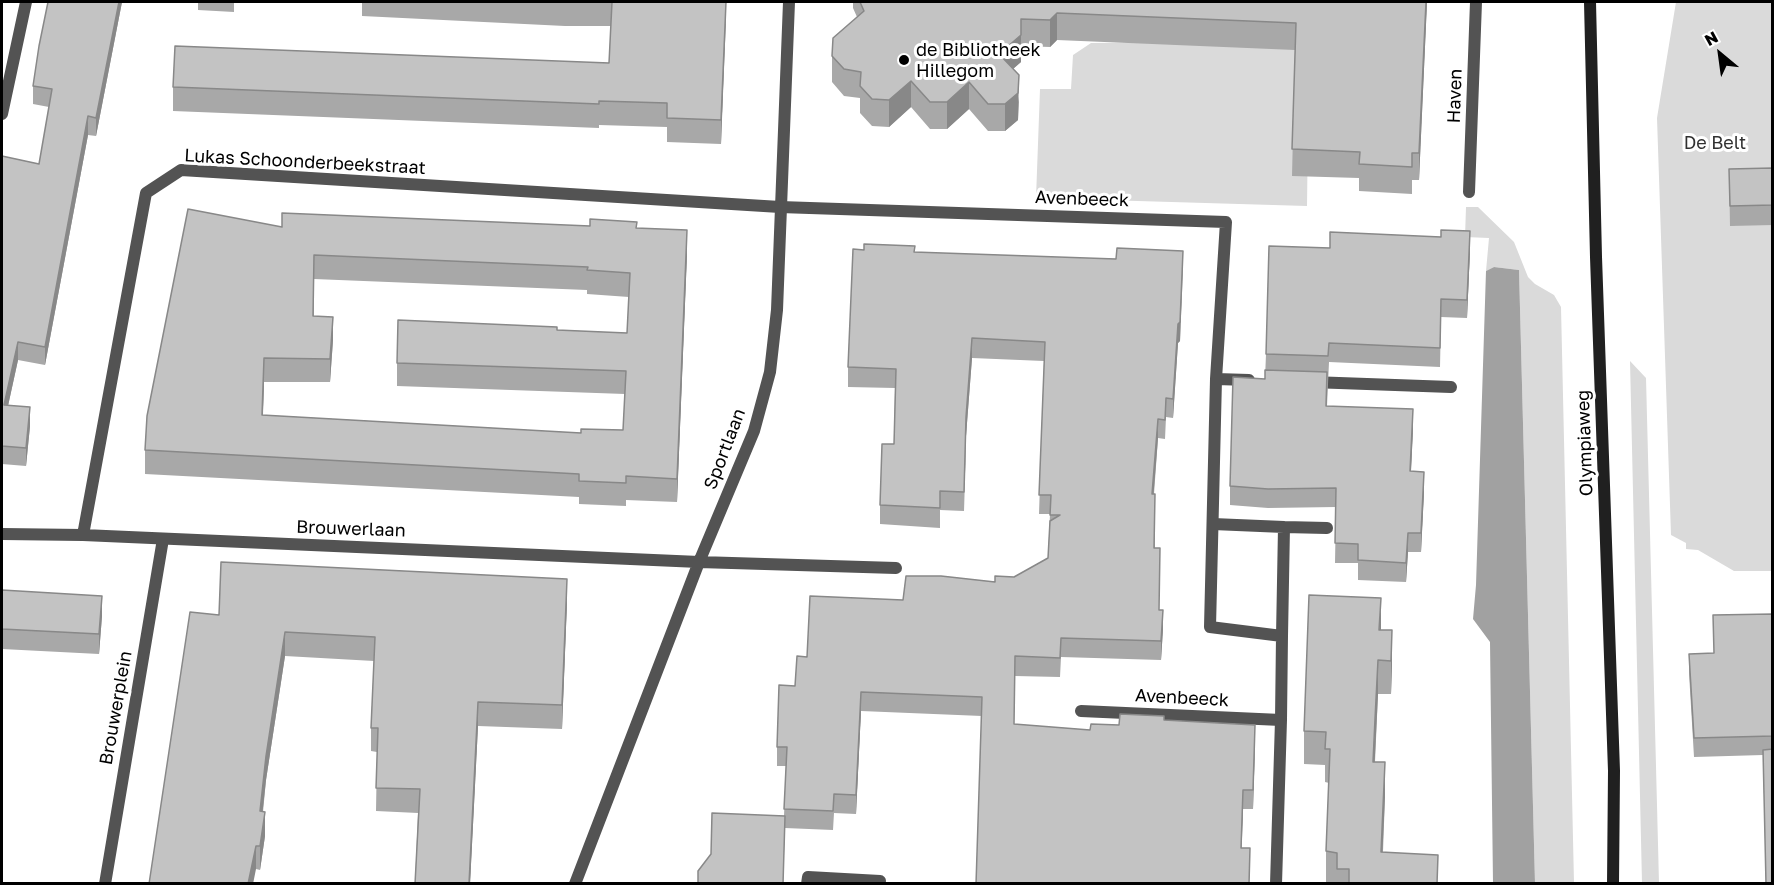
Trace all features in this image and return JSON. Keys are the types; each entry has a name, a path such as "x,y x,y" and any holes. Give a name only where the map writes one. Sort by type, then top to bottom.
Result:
{"main road":[{"name":"Olympiaweg","path":"1590,2 1596,257 1614,771 1613,884"}],"street":[{"path":"2,114 26,2"},
{"name":"Sportlaan","path":"575,884 699,562 754,431 770,372 777,310 789,2"},
{"name":"Haven","path":"1469,192 1476,2"},
{"name":"Lukas Schoonderbeekstraat","path":"83,535 146,193 181,170 780,207"},
{"name":"Avenbeeck","path":"780,207 1226,222 1216,379 1210,627 1282,636"},
{"path":"1216,379 1263,381"},
{"path":"1299,382 1450,387"},
{"path":"1213,524 1327,528"},
{"path":"1276,884 1284,527"},
{"name":"Brouwerlaan","path":"2,534 83,535 699,562"},
{"name":"Brouwerplein","path":"105,884 163,539"},
{"path":"699,562 896,568"},
{"name":"Avenbeeck","path":"1081,711 1281,720"},
{"path":"807,884 808,877 880,880"}],"green space":[{"name":"De Belt","path":"1676,2 1772,2 1772,571 1734,571 1698,550 1686,549 1686,543 1671,535 1657,118"},
{"path":"1304,41 1309,48 1307,206 1036,198 1040,89 1071,89 1073,55 1091,43"},
{"path":"1466,207 1478,207 1514,242 1528,277 1554,295 1561,307 1574,883 1535,883 1519,270 1494,267 1486,271 1489,238 1465,237"},
{"path":"1630,361 1646,378 1659,883 1642,883"}],"shaded area":[{"path":"1494,267 1519,270 1535,883 1493,883 1490,642 1473,619 1486,271"}],"building":[{"path":"48,2 119,2 96,118 88,116 45,347 18,342 4,405 30,407 26,448 2,446 2,156 39,164 52,89 33,86"},
{"path":"612,2 726,2 721,120 667,118 667,103 599,101 599,104 173,87 175,46 609,63"},
{"path":"860,2 1426,2 1419,153 1412,153 1412,167 1359,164 1360,152 1292,149 1296,23 1057,13 1050,20 1021,19 1021,35 999,54 1019,75 1018,93 1005,104 988,104 969,82 947,102 930,102 911,81 889,100 872,99 860,86 861,72 844,69 832,56 833,38 864,11"},
{"path":"1773,168 1773,205 1730,206 1729,169"},
{"path":"188,209 282,227 282,213 590,226 590,219 637,222 636,228 687,230 677,479 626,476 626,483 579,481 579,474 145,450 147,416","holes":["314,255 588,267 587,270 630,273 627,333 557,330 557,327 398,320 397,363 626,371 623,430 581,429 581,433 262,415 264,358 330,359 333,317 313,316"]},
{"path":"1441,230 1470,231 1467,300 1441,299 1440,348 1329,343 1328,356 1266,354 1269,246 1330,248 1330,232 1441,237"},
{"path":"864,244 915,246 914,252 1116,259 1117,248 1183,251 1173,399 1166,398 1165,420 1158,419 1152,494 1155,494 1154,548 1160,548 1159,610 1163,610 1161,641 1061,638 1060,658 1015,656 1014,724 1090,730 1091,724 1119,725 1120,714 1164,716 1164,720 1255,725 1253,790 1243,790 1241,848 1250,848 1249,884 976,884 982,697 861,692 856,795 834,794 833,811 784,809 787,747 777,747 779,685 795,686 797,656 807,657 810,596 903,600 906,576 941,576 995,582 995,576 1014,577 1048,558 1050,521 1060,515 1050,515 1051,495 1039,495 1045,342 972,338 966,417 964,492 940,491 940,508 880,505 882,444 894,444 896,369 848,367 853,249 864,250"},
{"path":"1265,370 1327,372 1326,406 1413,409 1410,471 1424,472 1421,533 1408,533 1406,563 1358,560 1358,544 1335,543 1336,488 1268,489 1230,486 1233,377 1265,379"},
{"path":"221,562 567,579 562,705 478,702 469,884 415,884 420,789 376,788 378,728 371,728 375,637 285,632 266,756 260,811 265,812 260,846 256,846 248,884 149,884 190,612 219,615"},
{"path":"2,590 102,596 99,634 2,629"},
{"path":"1309,595 1381,598 1379,630 1392,630 1391,661 1378,660 1375,719 1373,762 1385,762 1381,852 1438,855 1437,884 1349,884 1349,869 1337,869 1337,853 1326,851 1330,749 1325,749 1326,732 1304,731"},
{"path":"1773,614 1773,736 1694,738 1689,654 1714,653 1713,615"},
{"path":"1773,749 1773,884 1766,884 1763,750"},
{"path":"712,813 785,816 783,884 698,884 698,871 711,854"}],"place":[{"name":"de Bibliotheek Hillegom","path":"904,60"}]}
